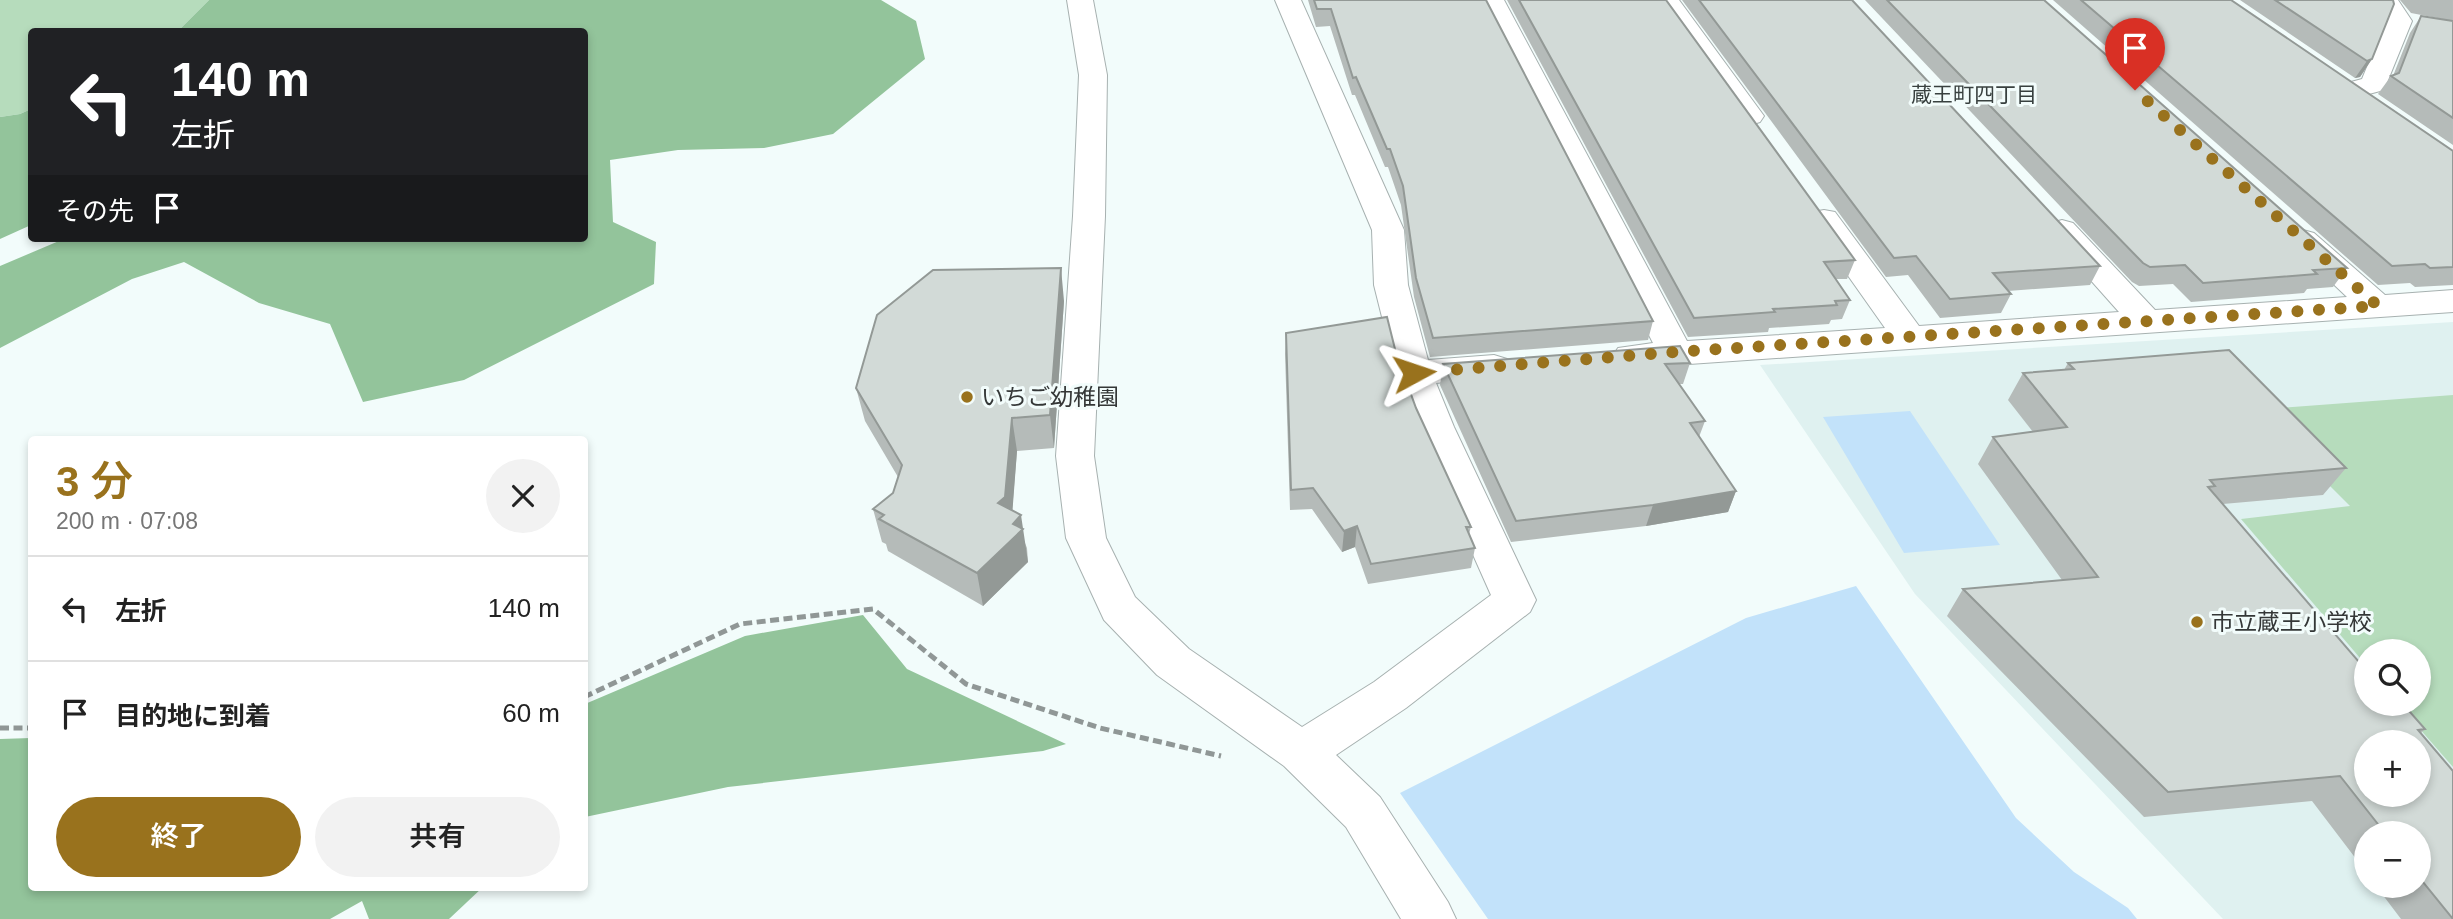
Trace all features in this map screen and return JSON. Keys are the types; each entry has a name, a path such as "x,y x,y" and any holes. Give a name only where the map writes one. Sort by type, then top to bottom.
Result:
{"street":[{"path":"1080,0 1093,75 1075,456 1087,538 1119,608 1172,662 1301,752 1363,813 1430,919"},
{"path":"1288,0 1388,230 1391,285 1414,373 1435,428 1515,600 1390,695 1301,752"},
{"path":"1490,0 1675,352"},
{"path":"1667,0 1763,135"},
{"path":"2350,91 2374,84 2399,22 2393,8 2381,0"},
{"path":"2399,22 2426,26"},
{"path":"1804,191 1909,337"},
{"path":"2043,211 2146,321"},
{"path":"2284,223 2378,306"},
{"path":"1592,359 2453,301"},
{"path":"1414,373 1524,365"}],"path":[{"path":"588,694 740,624 873,609 966,684 1100,728 1248,762 1301,752"},
{"path":"0,728 28,728"}],"shaded area":[{"name":"市立蔵王小学校","path":"2453,322 2453,919 2223,919 1915,594 1760,365"}],"green space":[{"path":"0,0 209,0 181,28 28,28 28,110 0,117"},
{"path":"209,0 881,0 916,21 925,59 833,134 764,148 678,150 610,160 613,222 656,242 654,284 464,380 363,402 330,324 259,303 184,262 132,279 0,348 0,266 57,242 588,242 588,28 181,28"},
{"path":"28,110 28,226 0,239 0,117"},
{"path":"2453,395 2453,767 2431,742 2431,730 2421,730 2408,716 2431,716 2431,639 2354,639 2354,651 2241,519 2350,506 2254,410"},
{"path":"863,615 907,669 1066,744 1043,751 728,787 588,816 588,703 745,636"},
{"path":"28,738 28,891 479,891 449,919 369,919 362,901 330,919 0,919 0,739"}],"water":[{"path":"1910,411 2000,545 1904,553 1823,417"},
{"path":"1856,586 2016,818 2074,872 2128,908 2137,919 1488,919 1400,793 1746,618"}],"building":[{"path":"1314,0 1486,0 1653,321 1433,338 1416,278 1403,186 1390,149 1387,149 1356,77 1353,78 1331,9 1317,9"},
{"path":"1519,0 1666,0 1855,260 1824,262 1850,300 1835,301 1837,305 1694,318"},
{"path":"1699,0 1852,0 2100,266 1993,273 2011,294 1950,299 1916,256 1894,258"},
{"path":"1887,0 2044,0 2347,268 2313,270 2317,274 2203,283 2185,265 2150,267 2143,263"},
{"path":"2081,0 2231,0 2453,151 2453,267 2430,268 2425,264 2392,266"},
{"path":"2275,0 2393,0 2394,4 2372,59 2367,61"},
{"path":"2421,16 2453,21 2453,118 2391,76 2399,73"},
{"path":"1061,268 1050,415 1012,418 1005,497 998,503 1021,515 1013,524 1023,529 977,573 879,519 884,515 873,509 893,493 902,465 856,388 877,315 933,270"},
{"path":"1387,317 1396,353 1416,408 1471,527 1466,527 1475,548 1371,564 1357,526 1344,531 1313,488 1291,490 1286,333"},
{"path":"1680,346 1690,363 1665,364 1705,421 1690,423 1736,491 1653,505 1516,521 1443,364"},
{"path":"2229,350 2346,468 2210,480 2215,486 2208,487 2354,656 2354,716 2414,716 2425,729 2354,730 2354,794 2340,776 2168,792 1963,589 2098,577 1993,437 2067,427 2023,373 2074,369 2068,363"},
{"path":"2431,745 2453,771 2453,919 2431,892 2431,821 2376,821 2364,807 2431,807"}],"place":[{"name":"いちご幼稚園","path":"967,397"},
{"name":"市立蔵王小学校","path":"2197,622"}],"district":[{"name":"蔵王町四丁目","path":"1974,95"}],"route":[{"path":"1414,373 1675,352 2378,306 2135,90"}]}
